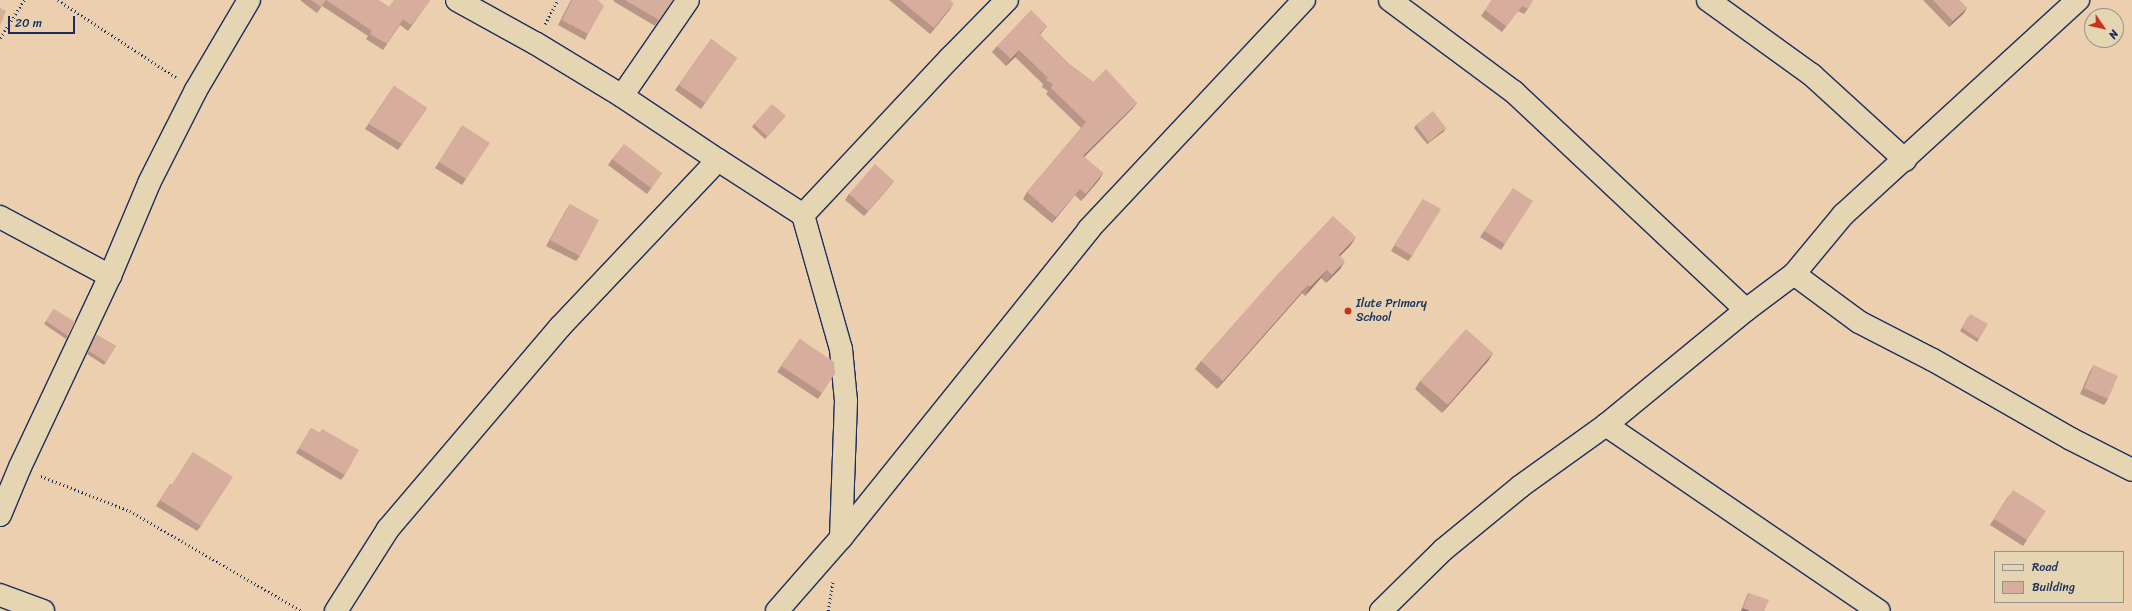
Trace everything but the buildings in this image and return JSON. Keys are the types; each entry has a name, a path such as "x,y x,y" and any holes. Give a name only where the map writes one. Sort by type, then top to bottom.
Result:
{"street":[{"path":"0,515 20,467 110,276 149,183 196,90 249,0"},
{"path":"457,0 535,43 622,96 803,215 841,349 846,401 841,538"},
{"path":"622,96 688,0"},
{"path":"803,215 950,58 1007,0"},
{"path":"777,611 841,538 1089,229 1304,0"},
{"path":"1390,0 1514,92 1746,310"},
{"path":"1708,0 1812,76 1905,160"},
{"path":"1394,608 1443,550 1521,486 1606,424 1746,310 1794,274 1844,215 1905,160 2073,2"},
{"path":"336,611 388,528 560,327 718,160"},
{"path":"0,217 110,276"},
{"path":"1794,274 1859,322 1933,360 2071,439 2132,470"},
{"path":"1606,424 1879,611"},
{"path":"0,595 43,611"}],"path":[{"path":"0,38 24,0"},
{"path":"58,0 196,90"},
{"path":"535,43 558,0"},
{"path":"20,467 130,511 302,611"}],"place":[{"name":"Ilute Primary School","path":"1348,311"}]}
